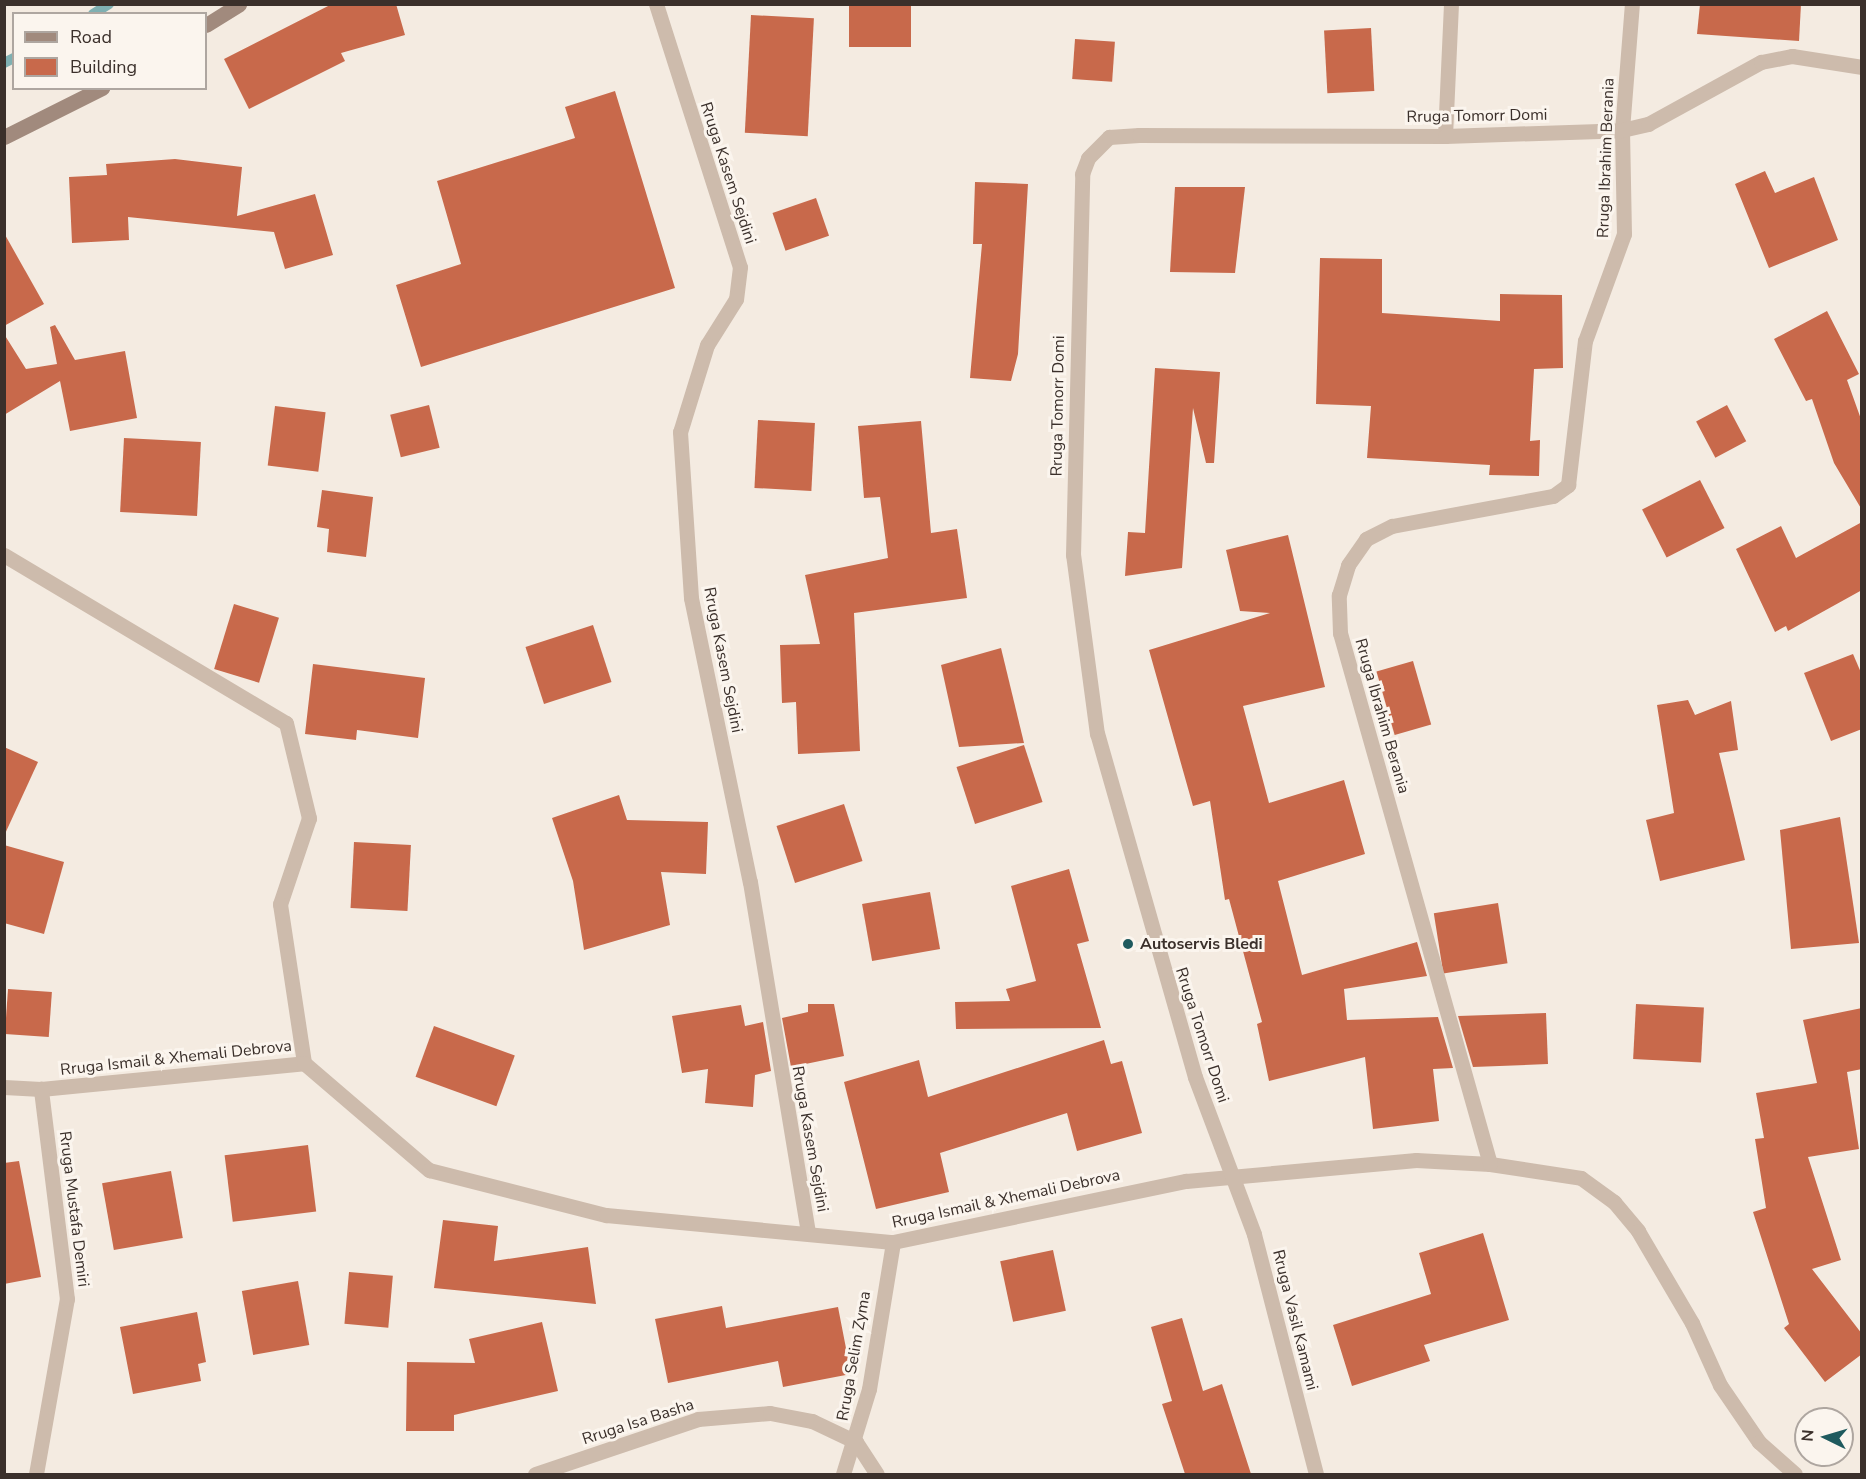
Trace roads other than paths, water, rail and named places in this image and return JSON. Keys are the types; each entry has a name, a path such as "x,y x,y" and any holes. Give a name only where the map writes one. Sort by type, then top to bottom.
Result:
{"main road":[{"path":"207,24 239,4"},
{"path":"4,137 98,90"}],"street":[{"name":"Rruga Kasem Sejdini","path":"656,4 740,267 736,299 707,345 680,432 691,598 750,882 808,1233"},
{"path":"1445,136 1451,4"},
{"name":"Rruga Ibrahim Berania","path":"1490,1164 1340,633 1339,595 1348,565 1366,539 1392,526 1553,496 1568,486 1585,341 1624,234 1622,130 1632,4"},
{"name":"Rruga Tomorr Domi","path":"1231,1177 1144,910 1097,734 1087,670 1073,555 1082,174 1098,143 1109,137 1445,136 1622,130 1648,124 1761,62 1792,56 1862,67"},
{"path":"4,555 286,723 309,818 280,904 304,1063"},
{"name":"Rruga Ismail & Xhemali Debrova","path":"4,1087 41,1089 304,1063 429,1170 606,1215 893,1242 1186,1181 1416,1160 1490,1164 1581,1178 1614,1202 1665,1273 1720,1385 1759,1442 1795,1474"},
{"name":"Rruga Mustafa Demiri","path":"36,1474 67,1299 41,1089"},
{"name":"Rruga Vasil Kamami","path":"1231,1177 1254,1234 1316,1474"},
{"name":"Rruga Selim Zyma","path":"843,1474 856,1442 893,1242"},
{"name":"Rruga Isa Basha","path":"535,1474 698,1419 770,1413 812,1421 856,1442"},
{"path":"856,1442 877,1474"}],"waterway":[{"path":"96,12 109,4"},
{"path":"4,63 12,59"}],"place":[{"name":"Autoservis Bledi","path":"1128,944"}]}
